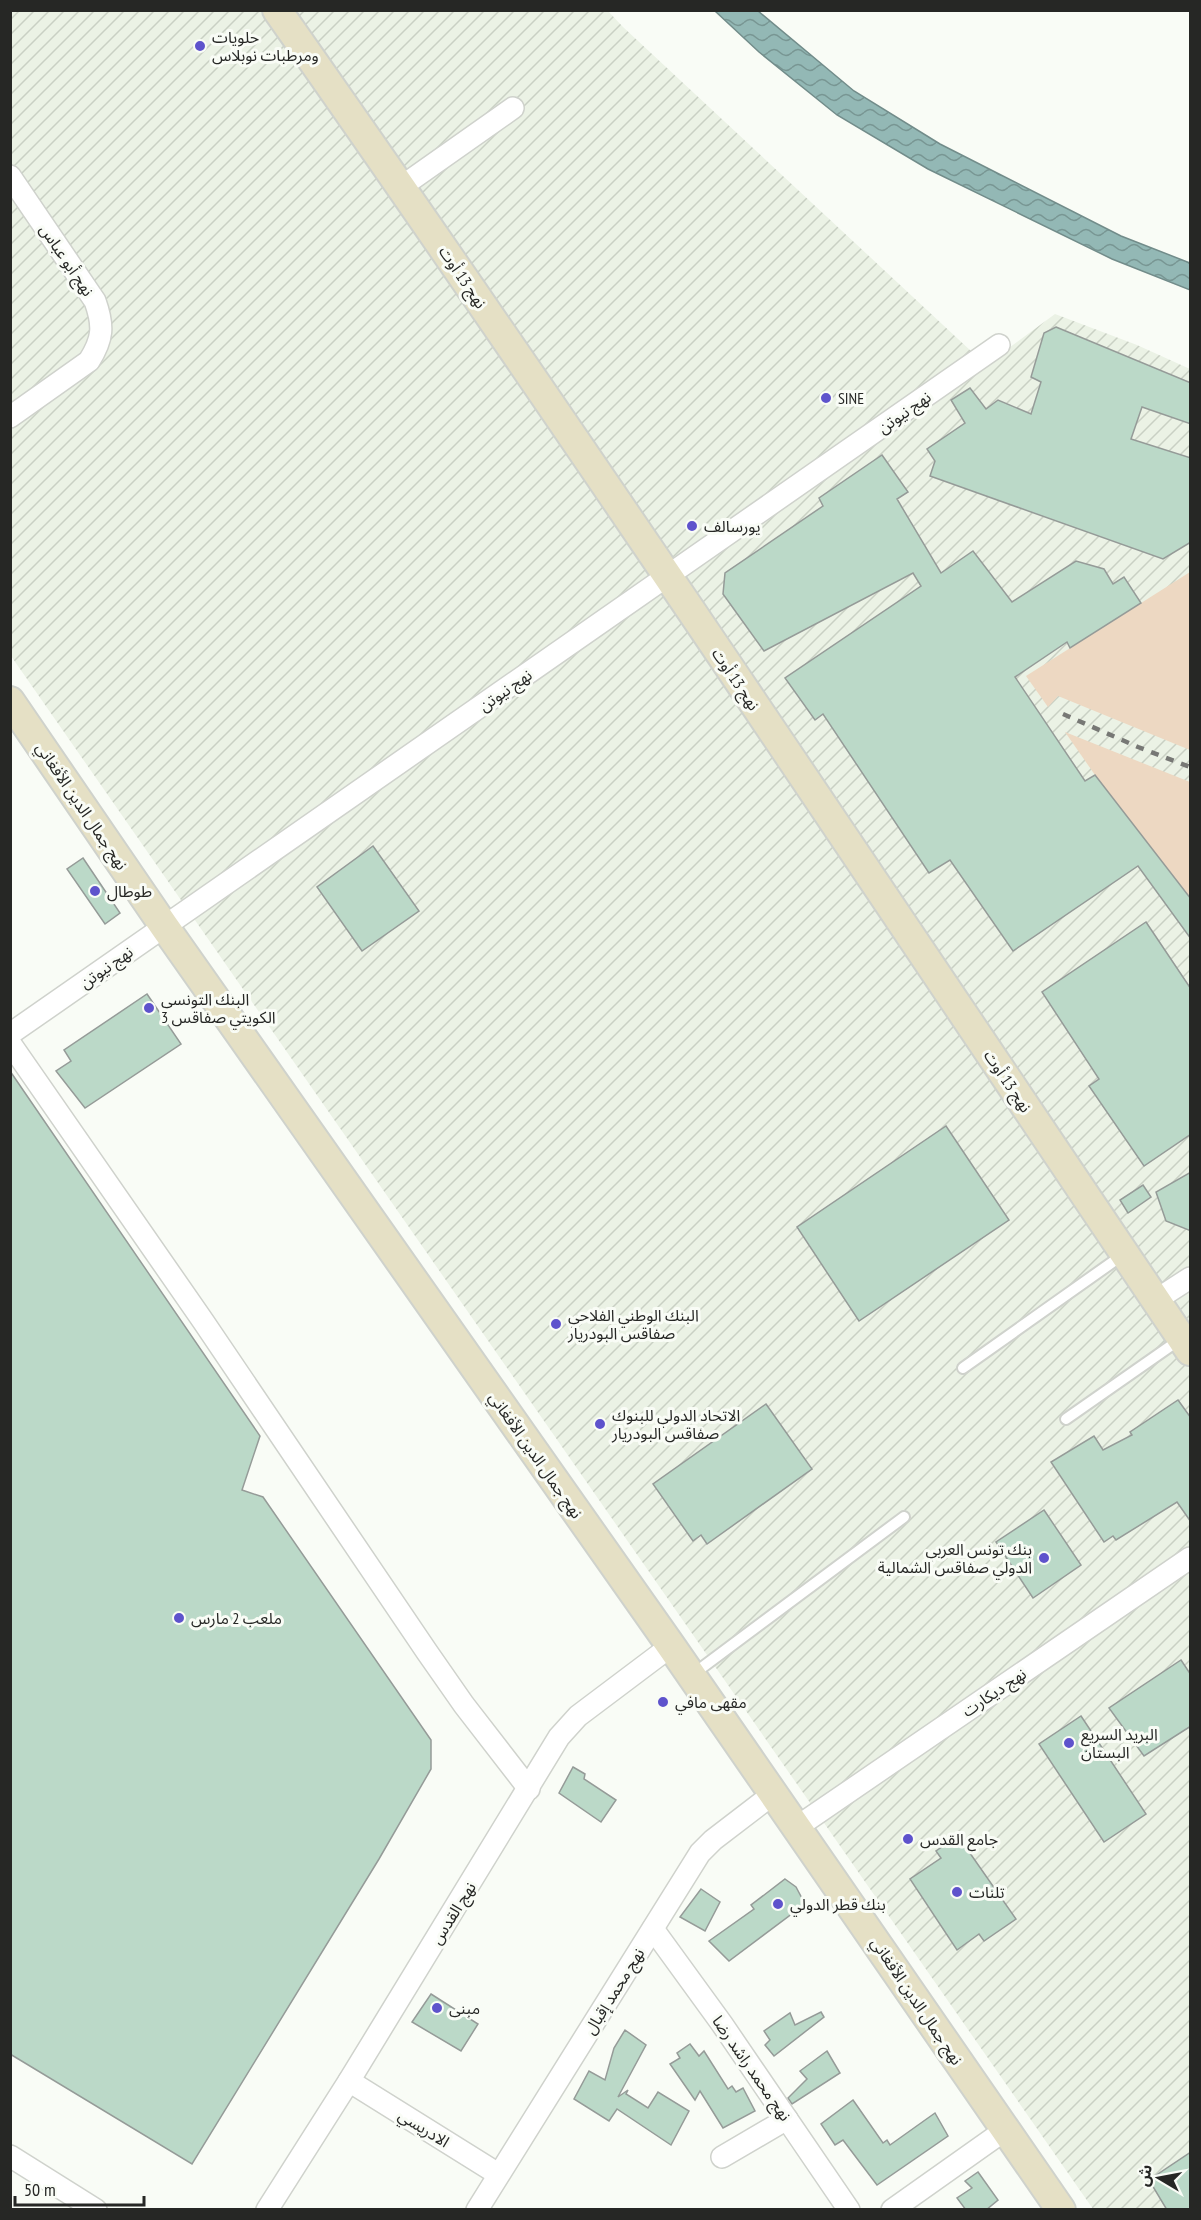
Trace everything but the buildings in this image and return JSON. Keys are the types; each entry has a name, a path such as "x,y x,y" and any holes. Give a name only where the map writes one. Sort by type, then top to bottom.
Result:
{"main road":[{"name":"نهج 13 أوت","path":"277,10 668,577 1186,1344"},
{"name":"نهج جمال الدين الأفغاني","path":"10,701 164,926 692,1676 1061,2210"}],"street":[{"path":"401,187 513,108"},
{"name":"نهج أبو عباس","path":"10,176 95,301 100,316 101,334 97,349 89,361 10,417"},
{"name":"نهج نيوتن","path":"10,1034 999,345"},
{"path":"10,1043 203,1321 427,1652 464,1705 529,1789"},
{"path":"1156,1300 1191,1278"},
{"name":"نهج ديكارت","path":"797,1827 1191,1558"},
{"name":"نهج القدس","path":"267,2210 349,2081 559,1737 573,1721 671,1646"},
{"name":"نهج محمد إقبال","path":"477,2210 706,1847 773,1794"},
{"name":"نهج محمد راشد رضا","path":"653,1929 849,2210"},
{"name":"الادريسي","path":"349,2081 498,2174"},
{"path":"722,2157 787,2119"},
{"path":"892,2210 1005,2130"},
{"path":"10,2156 96,2210"}],"lane":[{"path":"963,1368 1125,1253"},
{"path":"1066,1419 1186,1344"},
{"path":"692,1676 904,1517"}],"shaded area":[{"path":"10,11 608,11 986,365 1055,314 1137,345 1190,369 1190,2209 1093,2209 11,656"},
{"path":"1190,572 1190,750 1058,696 1048,707 1026,676"},
{"path":"1065,732 1190,782 1190,899 1095,775"}],"water":[{"path":"715,11 758,11 854,91 940,144 1121,236 1190,263 1190,290 1112,259 928,169 837,115 759,52"}],"railway":[{"path":"1063,714 1190,767"}],"place":[{"name":"حلويات ومرطبات نوبلاس","path":"200,46"},
{"name":"SINE","path":"826,398"},
{"name":"يورسالف","path":"692,526"},
{"name":"طوطال","path":"95,891"},
{"name":"البنك التونسي الكويتي صفاقس 3","path":"149,1008"},
{"name":"البنك الوطني الفلاحي صفاقس البودريار","path":"556,1324"},
{"name":"الاتحاد الدولي للبنوك صفاقس البودريار","path":"600,1424"},
{"name":"بنك تونس العربي الدولي صفاقس الشمالية","path":"1044,1558"},
{"name":"ملعب 2 مارس","path":"179,1618"},
{"name":"مقهى مافي","path":"663,1702"},
{"name":"البريد السريع البستان","path":"1069,1743"},
{"name":"جامع القدس","path":"908,1839"},
{"name":"تلنات","path":"957,1892"},
{"name":"بنك قطر الدولي","path":"778,1904"},
{"name":"مبنى","path":"437,2008"}]}
